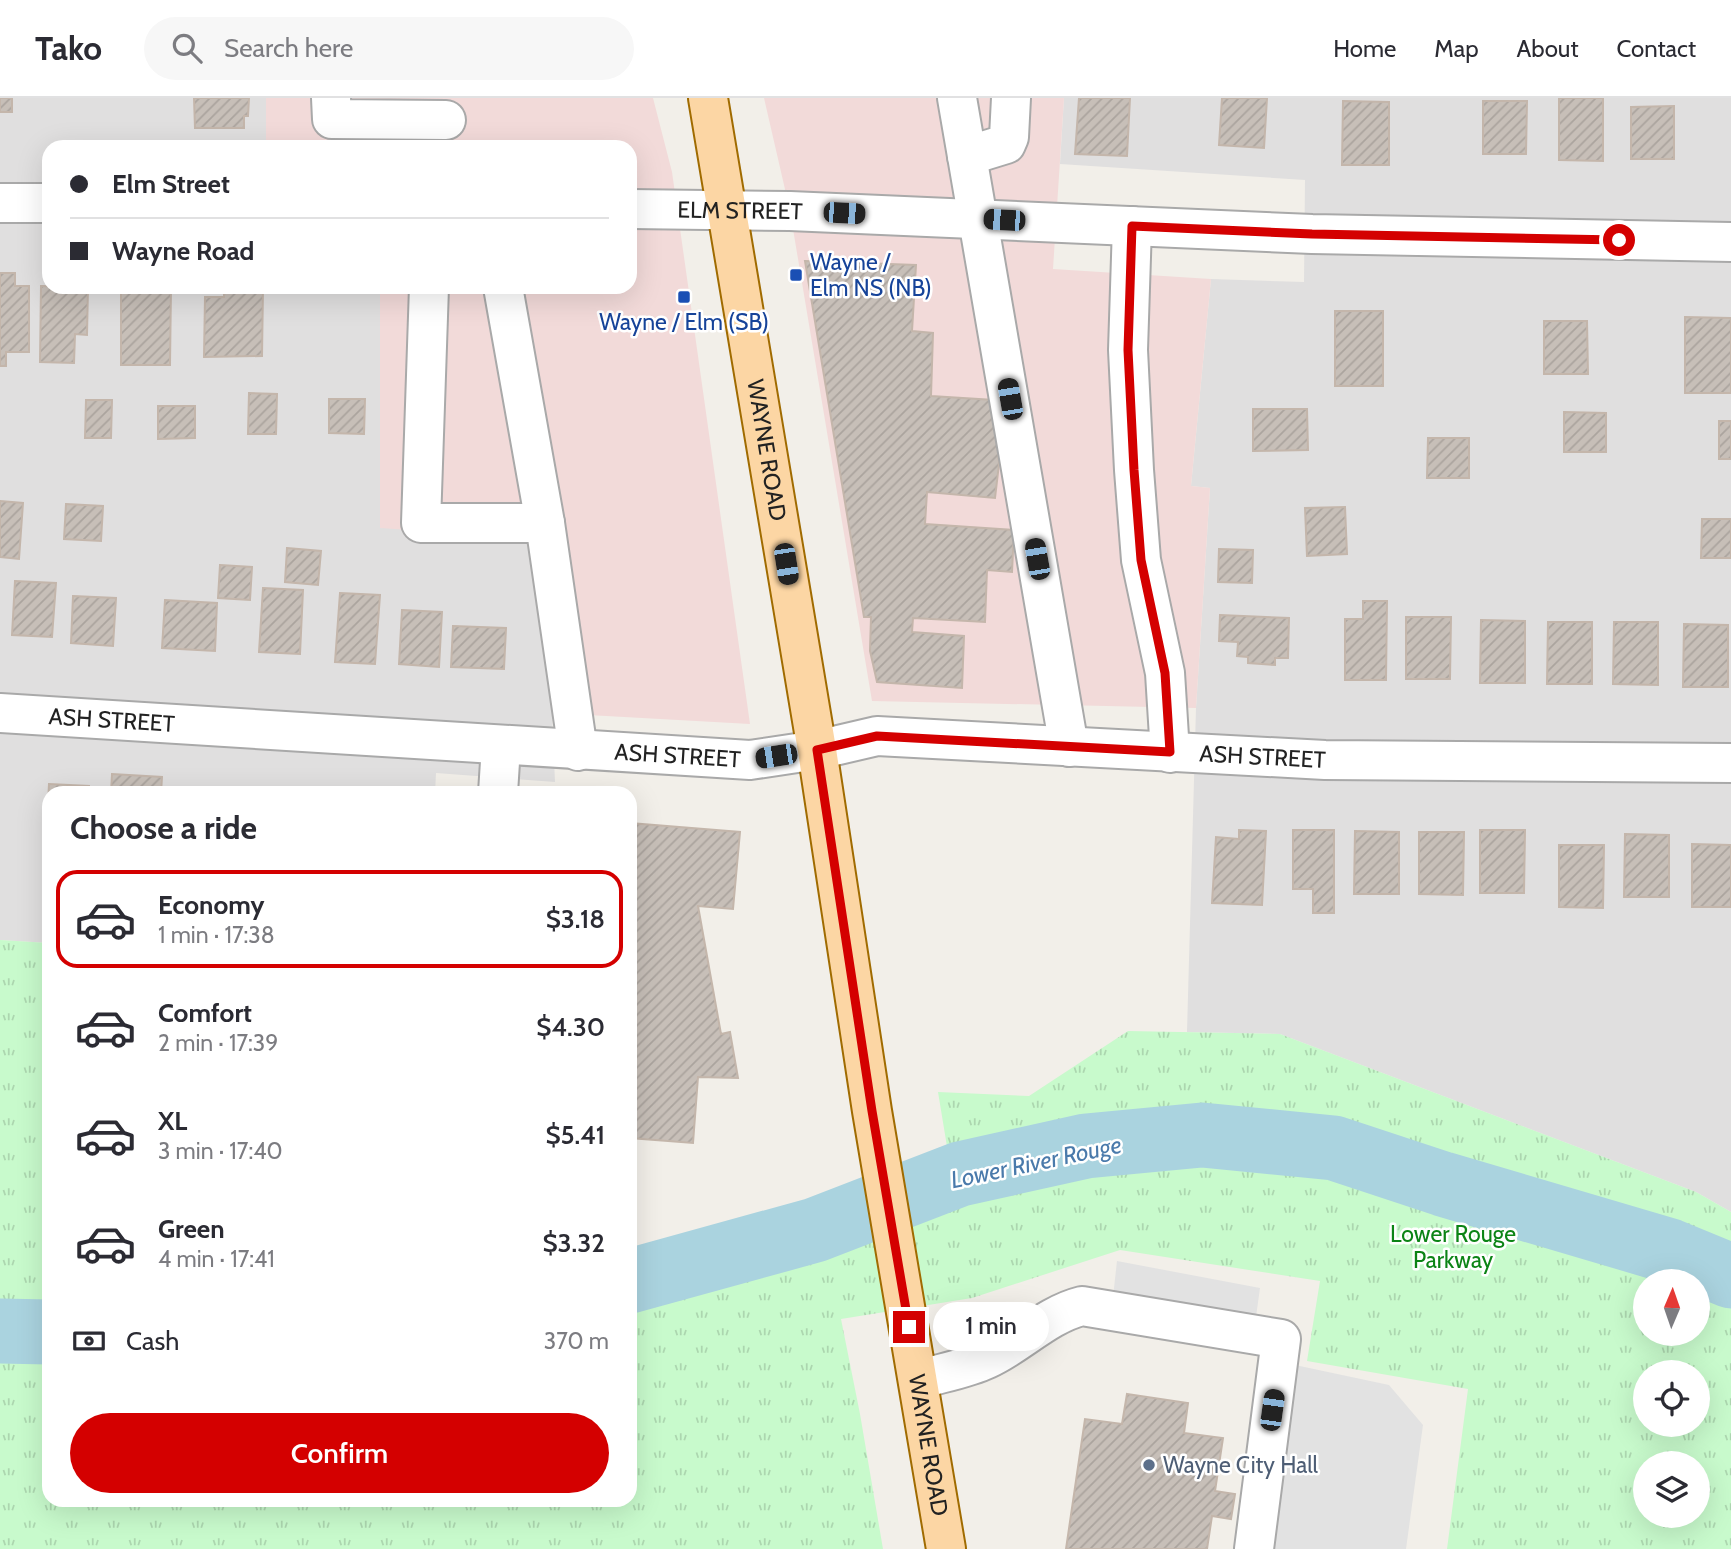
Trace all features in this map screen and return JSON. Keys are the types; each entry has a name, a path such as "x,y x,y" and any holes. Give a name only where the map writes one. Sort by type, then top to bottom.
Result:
{"main road":[{"name":"WAYNE ROAD","path":"708,98 817,750 872,1111 946,1549"}],"street":[{"path":"331,98 332,119 446,122"},
{"path":"957,98 1069,747"},
{"path":"967,156 1006,144 1009,137 1011,98"},
{"path":"0,203 42,203"},
{"name":"ELM STREET","path":"637,209 979,219 1312,234 1731,242"},
{"path":"1132,226 1128,350 1134,470 1141,560 1165,673 1170,752"},
{"path":"429,294 421,523 545,523"},
{"path":"504,294 545,523 579,751"},
{"name":"ASH STREET","path":"0,713 750,760 817,750 877,736 1325,760 1731,763"},
{"path":"498,786 501,746"},
{"path":"918,1380 986,1359 1051,1320 1082,1306 1281,1339 1254,1549"}],"shaded area":[{"path":"0,98 266,98 266,140 42,140 42,294 380,294 380,527 529,538 552,713 555,782 436,773 435,786 42,786 42,943 0,940"},
{"path":"266,98 653,98 672,172 750,724 552,713 529,538 380,528 380,294 637,294 637,140 266,140"},
{"path":"764,98 1064,98 1053,269 1211,279 1191,486 1210,488 1196,708 872,701 790,211"},
{"path":"1064,98 1731,98 1731,1212 1696,1192 1280,1034 1187,1032 1196,708 1210,488 1191,486 1211,279 1304,282 1305,180 1060,164"},
{"path":"1117,1261 1260,1288 1255,1324 1113,1297"},
{"path":"1295,1365 1389,1385 1423,1425 1406,1549 1269,1549"}],"green space":[{"name":"Lower Rouge Parkway","path":"0,940 42,943 42,1507 637,1507 637,1279 815,1230 952,1177 938,1092 1029,1096 1128,1031 1280,1034 1696,1192 1731,1212 1731,1549 1447,1549 1468,1389 1307,1361 1320,1281 1120,1250 972,1298 841,1319 883,1549 0,1549"}],"building":[{"path":"0,98 12,98 12,112 0,112"},
{"path":"194,98 249,98 244,128 195,128"},
{"path":"1079,98 1130,98 1127,156 1075,154"},
{"path":"1222,98 1267,98 1264,148 1219,145"},
{"path":"1559,98 1603,98 1603,161 1559,160"},
{"path":"1343,101 1389,102 1389,165 1342,165"},
{"path":"1483,101 1527,101 1526,154 1483,154"},
{"path":"1674,106 1674,159 1631,159 1631,107"},
{"path":"805,261 916,265 912,331 933,333 931,396 994,400 999,464 995,498 927,492 925,524 1014,530 1012,572 987,570 985,622 913,618 912,632 964,636 962,688 877,682 870,651 871,617 864,617"},
{"path":"0,273 15,273 15,286 29,286 29,352 6,352 6,366 0,366"},
{"path":"41,286 42,294 88,294 87,335 75,334 74,363 40,362"},
{"path":"121,294 171,294 170,365 121,365"},
{"path":"224,294 263,294 262,356 204,357 205,297 224,297"},
{"path":"1335,311 1383,311 1383,386 1335,386"},
{"path":"1685,317 1731,318 1731,393 1685,393"},
{"path":"1544,321 1587,321 1588,374 1544,374"},
{"path":"249,393 277,394 276,434 248,434"},
{"path":"329,399 365,399 364,434 329,433"},
{"path":"86,400 112,400 111,438 85,438"},
{"path":"158,406 195,406 195,438 158,439"},
{"path":"1253,409 1307,409 1308,450 1253,451"},
{"path":"1564,412 1606,413 1606,452 1564,452"},
{"path":"1719,421 1731,421 1731,459 1719,459"},
{"path":"1428,438 1469,438 1469,478 1427,478"},
{"path":"0,501 23,503 19,559 0,557"},
{"path":"66,504 103,506 101,541 64,539"},
{"path":"1345,507 1347,554 1307,556 1305,508"},
{"path":"1702,519 1731,519 1731,558 1701,558"},
{"path":"287,548 321,551 318,585 285,582"},
{"path":"1219,549 1253,550 1252,583 1218,582"},
{"path":"220,565 252,567 250,600 218,598"},
{"path":"15,581 56,583 52,637 12,635"},
{"path":"263,588 303,590 300,654 259,652"},
{"path":"340,593 380,595 375,664 335,662"},
{"path":"73,596 116,598 113,646 71,643"},
{"path":"165,600 217,603 215,651 162,648"},
{"path":"1363,601 1387,601 1386,680 1345,680 1345,619 1363,619"},
{"path":"402,610 442,612 439,667 399,664"},
{"path":"1220,615 1289,618 1288,658 1275,658 1275,665 1248,663 1248,657 1237,656 1238,642 1219,641"},
{"path":"1406,617 1451,617 1450,679 1406,679"},
{"path":"1481,620 1525,621 1525,683 1480,683"},
{"path":"1548,622 1592,622 1592,684 1547,684"},
{"path":"1614,622 1658,622 1658,685 1613,684"},
{"path":"1684,624 1728,625 1728,687 1683,687"},
{"path":"453,626 506,628 504,669 451,667"},
{"path":"112,774 162,777 161,786 111,786"},
{"path":"49,784 89,786 49,786"},
{"path":"637,824 740,832 733,909 698,906 721,1034 730,1032 738,1078 698,1077 693,1143 637,1139"},
{"path":"1239,830 1266,831 1262,905 1212,903 1216,837 1239,839"},
{"path":"1293,830 1334,830 1334,913 1313,913 1313,889 1293,889"},
{"path":"1480,830 1525,830 1524,893 1480,893"},
{"path":"1355,831 1399,832 1399,894 1354,894"},
{"path":"1419,832 1464,832 1463,895 1419,894"},
{"path":"1625,834 1669,835 1669,897 1624,897"},
{"path":"1692,844 1731,845 1731,907 1692,907"},
{"path":"1559,845 1604,845 1603,908 1559,907"},
{"name":"Wayne City Hall","path":"1127,1394 1188,1403 1184,1433 1223,1438 1215,1491 1235,1494 1231,1519 1212,1516 1207,1549 1066,1549 1085,1419 1122,1424"}],"waterway":[{"name":"Lower River Rouge","path":"637,1279 815,1230 960,1174 1086,1146 1202,1135 1334,1148 1443,1184 1670,1251 1731,1276"},
{"name":"Lower River Rouge","path":"0,1331 42,1332"}],"place":[{"name":"Wayne / Elm NS (NB)","path":"796,275"},
{"name":"Wayne / Elm (SB)","path":"684,297"},
{"name":"Wayne City Hall","path":"1149,1465"}],"route":[{"path":"909,1327 872,1111 817,750 877,736 1170,752 1165,673 1141,560 1134,470 1128,350 1132,226 1312,234 1619,240"}]}
